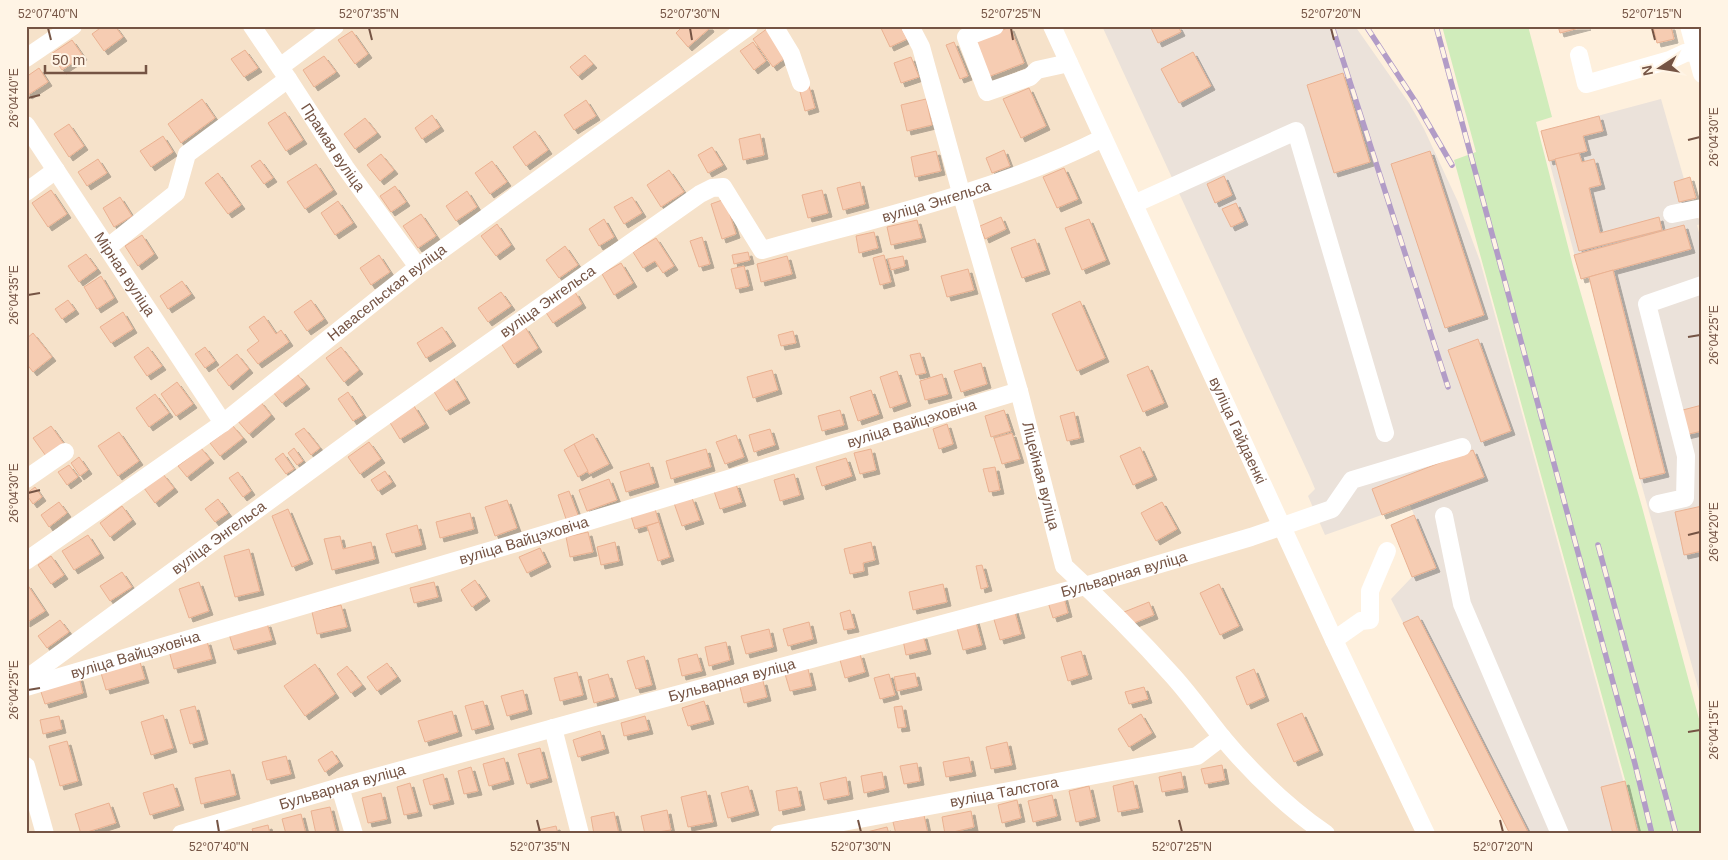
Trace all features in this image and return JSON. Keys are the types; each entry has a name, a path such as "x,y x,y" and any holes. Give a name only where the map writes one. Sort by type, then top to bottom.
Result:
{"street":[{"path":"26,58 73,26"},
{"name":"Прамая вуліца","path":"252,26 345,167 418,267"},
{"path":"107,248 176,193 187,154 284,73 335,26"},
{"name":"Навасельская вуліца","path":"26,561 223,423 418,267 749,26"},
{"path":"774,26 792,54 801,83"},
{"name":"Ліцейная вуліца","path":"910,26 921,47 1019,391 1064,566 1086,586 1174,677 1222,737 1257,775 1302,817 1326,834"},
{"path":"995,26 966,37 987,92 1030,77 1037,70 1069,63"},
{"name":"вуліца Гайдаенкі","path":"1052,26 1334,640 1426,834"},
{"path":"1689,26 1699,51 1702,74"},
{"path":"1579,55 1586,84 1699,51"},
{"name":"Мірная вуліца","path":"26,125 223,423"},
{"path":"1134,204 1296,131 1385,433"},
{"name":"вуліца Энгельса","path":"26,679 371,426 700,194 712,188 723,187 762,250 962,196 1073,154 1103,138"},
{"path":"26,192 56,170"},
{"path":"1672,214 1702,208"},
{"path":"1658,504 1685,498 1694,454 1647,304 1702,285"},
{"name":"вуліца Вайцэховіча","path":"26,688 523,541 1019,391"},
{"name":"Бульварная вуліца","path":"181,834 340,787 554,728 1086,586 1282,527 1332,509 1352,480 1462,447"},
{"path":"26,479 65,452"},
{"path":"1444,516 1462,604 1560,834"},
{"path":"1334,640 1361,621 1370,620 1370,591 1387,551"},
{"path":"554,728 580,834"},
{"name":"вуліца Талстога","path":"779,834 1197,756 1222,737"},
{"path":"26,766 46,834"},
{"path":"340,787 354,834"}],"shaded area":[{"path":"26,26 1049,26 1418,834 26,834"},
{"path":"1102,26 1355,26 1409,103 1424,129 1458,202 1480,261 1638,834 1510,834 1391,599 1412,577 1436,567 1410,505 1325,535 1308,496 1315,489 1310,477"},
{"path":"1661,99 1684,179 1690,178 1696,198 1689,200 1693,214 1702,222 1702,224 1697,225 1702,244 1702,702 1640,479 1589,277 1581,279 1541,131"}],"green space":[{"path":"1442,26 1528,26 1552,117 1536,122 1573,266 1642,507 1702,730 1702,834 1640,834 1454,160 1476,152"}],"building":[{"path":"103,26 115,26 123,37 104,51 92,34"},
{"path":"683,26 709,26 710,28 688,47 676,33"},
{"path":"880,26 900,26 907,39 890,47"},
{"path":"1150,26 1178,26 1181,32 1158,43"},
{"path":"1558,26 1587,26 1560,33"},
{"path":"1653,26 1671,26 1674,39 1657,43"},
{"path":"1010,27 1024,63 988,77 974,41"},
{"path":"768,28 788,56 773,67 753,39"},
{"path":"352,31 368,54 355,64 338,40"},
{"path":"72,40 83,56 62,70 51,54"},
{"path":"753,42 766,61 754,70 740,51"},
{"path":"954,42 968,76 960,79 946,45"},
{"path":"245,50 258,68 244,77 231,59"},
{"path":"1193,52 1211,86 1179,103 1161,69"},
{"path":"585,55 593,64 578,76 570,67"},
{"path":"324,56 336,72 314,87 303,70"},
{"path":"911,57 919,77 901,83 894,63"},
{"path":"39,68 48,82 28,95 26,92 26,77"},
{"path":"1343,73 1370,162 1334,173 1307,85"},
{"path":"809,86 815,108 805,111 799,88"},
{"path":"1029,88 1046,126 1021,138 1003,99"},
{"path":"202,99 215,118 181,143 168,124"},
{"path":"926,99 932,125 907,131 901,105"},
{"path":"586,100 596,116 574,130 564,115"},
{"path":"285,112 303,140 286,151 268,123"},
{"path":"432,115 440,127 422,139 415,128"},
{"path":"1599,116 1603,131 1583,136 1587,151 1549,161 1541,131"},
{"path":"365,118 377,133 355,149 344,134"},
{"path":"69,124 84,146 69,157 54,134"},
{"path":"535,131 548,150 526,166 513,147"},
{"path":"760,134 764,155 743,160 739,139"},
{"path":"163,136 173,152 151,167 140,151"},
{"path":"712,147 723,165 708,173 698,155"},
{"path":"1004,150 1010,166 992,173 986,158"},
{"path":"936,151 941,171 915,177 911,157"},
{"path":"1430,151 1484,315 1445,328 1391,164"},
{"path":"1579,153 1582,162 1594,159 1601,185 1589,188 1600,233 1659,217 1662,230 1579,251 1555,159"},
{"path":"381,154 394,170 380,181 367,165"},
{"path":"98,159 107,173 87,186 78,172"},
{"path":"260,160 273,178 264,184 251,166"},
{"path":"492,161 507,182 490,194 475,173"},
{"path":"316,164 333,190 305,209 287,182"},
{"path":"1064,168 1078,199 1057,208 1043,177"},
{"path":"669,170 684,192 661,207 647,185"},
{"path":"218,173 241,205 228,214 205,183"},
{"path":"1224,176 1232,195 1215,203 1207,184"},
{"path":"1690,177 1696,198 1679,202 1674,182"},
{"path":"860,182 865,204 843,210 837,188"},
{"path":"395,186 406,202 391,212 380,196"},
{"path":"51,190 67,214 48,227 32,203"},
{"path":"822,190 828,213 808,218 802,195"},
{"path":"467,191 477,207 456,221 446,206"},
{"path":"120,197 132,216 114,227 103,208"},
{"path":"632,197 642,213 624,224 614,207"},
{"path":"725,199 736,234 722,239 711,204"},
{"path":"338,201 353,223 335,235 321,213"},
{"path":"1236,203 1244,221 1231,227 1222,209"},
{"path":"421,214 436,236 418,248 403,226"},
{"path":"1001,217 1006,229 985,239 980,226"},
{"path":"604,219 614,237 599,246 589,229"},
{"path":"1089,219 1106,260 1082,270 1065,228"},
{"path":"917,220 922,238 891,245 887,227"},
{"path":"497,224 511,245 496,256 481,236"},
{"path":"1684,225 1691,249 1581,279 1574,255"},
{"path":"874,232 878,248 859,253 856,236"},
{"path":"142,235 154,254 138,266 125,246"},
{"path":"702,237 710,264 699,267 690,241"},
{"path":"656,238 674,266 663,273 655,261 643,268 633,252"},
{"path":"1035,239 1046,270 1022,278 1011,248"},
{"path":"565,246 578,265 559,278 546,260"},
{"path":"748,252 750,260 734,264 732,255"},
{"path":"86,254 97,269 79,282 68,266"},
{"path":"379,255 390,272 371,285 360,268"},
{"path":"884,255 891,282 880,285 873,258"},
{"path":"787,256 792,274 761,282 757,264"},
{"path":"903,256 905,266 891,270 888,259"},
{"path":"621,263 633,283 614,295 602,274"},
{"path":"744,266 749,286 736,289 731,269"},
{"path":"968,269 974,290 947,297 941,276"},
{"path":"1613,270 1665,473 1640,479 1589,277"},
{"path":"101,276 114,298 97,309 84,287"},
{"path":"182,281 191,294 168,309 160,296"},
{"path":"501,292 511,306 488,322 478,308"},
{"path":"575,292 582,304 553,323 545,311"},
{"path":"68,300 75,310 62,319 55,309"},
{"path":"311,300 324,319 307,331 294,312"},
{"path":"1080,301 1105,358 1077,371 1052,314"},
{"path":"123,312 133,329 111,343 100,327"},
{"path":"264,316 276,334 281,330 289,342 258,364 247,350 259,341 249,327"},
{"path":"442,327 452,342 426,358 417,343"},
{"path":"525,327 538,348 514,364 501,343"},
{"path":"793,331 796,343 781,346 778,335"},
{"path":"33,333 52,357 33,372 26,363 26,339"},
{"path":"1478,339 1511,431 1481,442 1448,350"},
{"path":"148,347 162,366 147,376 134,357"},
{"path":"205,347 215,361 205,368 195,354"},
{"path":"341,347 359,370 344,382 326,358"},
{"path":"920,353 926,373 916,375 910,355"},
{"path":"237,354 249,369 229,386 217,370"},
{"path":"981,363 987,384 961,392 954,371"},
{"path":"1148,366 1164,403 1143,412 1127,375"},
{"path":"772,370 778,390 753,398 747,377"},
{"path":"897,371 907,402 890,408 880,377"},
{"path":"297,374 306,385 282,403 273,392"},
{"path":"942,374 948,394 925,400 920,381"},
{"path":"453,377 466,399 446,411 433,390"},
{"path":"177,382 193,404 176,416 161,394"},
{"path":"871,390 879,414 858,421 850,397"},
{"path":"348,392 363,415 353,421 338,399"},
{"path":"155,394 169,413 149,427 136,408"},
{"path":"260,401 271,415 249,434 237,420"},
{"path":"1702,405 1702,431 1685,435 1679,411"},
{"path":"414,406 425,424 400,439 389,421"},
{"path":"840,410 844,425 822,431 818,416"},
{"path":"1004,410 1011,431 991,437 985,416"},
{"path":"1074,412 1080,438 1067,441 1060,416"},
{"path":"947,424 953,444 939,449 933,429"},
{"path":"51,426 64,444 46,456 33,438"},
{"path":"233,426 243,438 220,456 210,443"},
{"path":"304,428 320,448 311,455 295,434"},
{"path":"770,429 775,445 754,452 749,435"},
{"path":"119,432 139,461 118,476 98,446"},
{"path":"1012,433 1020,459 1002,464 994,438"},
{"path":"593,434 609,464 589,474 574,444"},
{"path":"736,435 744,457 725,464 716,442"},
{"path":"369,442 381,459 360,474 348,457"},
{"path":"574,444 588,471 578,477 564,450"},
{"path":"1140,447 1153,476 1133,485 1120,456"},
{"path":"201,448 210,459 187,477 178,466"},
{"path":"294,448 303,461 297,465 288,453"},
{"path":"706,449 711,467 671,479 666,461"},
{"path":"871,449 876,470 860,474 854,453"},
{"path":"1473,450 1484,477 1382,515 1372,489"},
{"path":"283,453 294,469 286,474 275,459"},
{"path":"79,457 88,470 80,476 71,463"},
{"path":"846,458 852,476 822,486 816,467"},
{"path":"649,463 655,483 626,492 620,472"},
{"path":"69,465 78,477 67,485 58,472"},
{"path":"995,467 1000,490 989,492 983,469"},
{"path":"385,471 392,482 378,491 371,480"},
{"path":"238,472 251,491 243,497 229,478"},
{"path":"163,474 174,488 155,503 144,488"},
{"path":"794,474 800,495 780,501 774,480"},
{"path":"609,479 617,500 587,511 579,490"},
{"path":"736,484 742,502 720,509 714,491"},
{"path":"35,487 42,497 33,504 26,494"},
{"path":"569,491 578,515 566,519 558,495"},
{"path":"692,498 700,520 682,526 674,503"},
{"path":"218,499 228,513 215,522 205,509"},
{"path":"507,500 517,528 495,536 485,507"},
{"path":"59,502 67,513 49,527 41,515"},
{"path":"1162,502 1177,529 1156,541 1141,513"},
{"path":"122,506 132,520 110,537 100,523"},
{"path":"1702,506 1702,551 1684,555 1675,512"},
{"path":"288,509 309,560 292,567 272,516"},
{"path":"655,509 659,522 635,529 631,516"},
{"path":"470,513 474,529 440,538 436,522"},
{"path":"1414,515 1436,568 1412,577 1391,525"},
{"path":"659,522 670,557 658,561 647,526"},
{"path":"417,525 422,545 392,553 386,534"},
{"path":"588,532 593,552 570,557 566,537"},
{"path":"88,535 100,554 74,570 62,551"},
{"path":"340,536 343,549 371,542 375,559 332,570 324,539"},
{"path":"615,542 619,561 601,565 597,547"},
{"path":"871,542 875,560 863,563 864,571 850,574 844,549"},
{"path":"540,548 547,563 527,573 519,557"},
{"path":"249,549 260,591 235,597 224,556"},
{"path":"51,556 64,575 51,584 38,565"},
{"path":"982,565 988,587 981,589 976,566"},
{"path":"122,572 132,587 110,601 100,586"},
{"path":"475,580 486,597 472,607 461,590"},
{"path":"199,582 209,611 189,618 179,589"},
{"path":"434,582 438,597 414,603 410,588"},
{"path":"943,584 947,602 913,610 909,592"},
{"path":"1219,584 1239,626 1220,635 1200,593"},
{"path":"26,585 45,611 26,623"},
{"path":"1063,594 1068,613 1053,618 1047,599"},
{"path":"1149,602 1154,615 1129,625 1124,612"},
{"path":"341,605 347,627 317,634 312,612"},
{"path":"1014,609 1021,634 1000,640 993,616"},
{"path":"850,610 855,628 844,630 840,613"},
{"path":"1418,616 1529,834 1510,834 1403,623"},
{"path":"975,619 982,645 963,650 956,624"},
{"path":"60,620 69,632 47,648 38,636"},
{"path":"809,622 813,639 788,646 783,629"},
{"path":"267,623 272,640 234,650 229,634"},
{"path":"769,629 773,647 746,654 741,636"},
{"path":"923,635 927,650 906,655 903,640"},
{"path":"207,641 212,659 174,669 169,651"},
{"path":"726,642 730,660 709,666 705,647"},
{"path":"1081,651 1088,675 1068,681 1061,657"},
{"path":"697,654 702,671 682,676 678,659"},
{"path":"860,654 865,672 845,678 840,660"},
{"path":"644,656 652,685 636,689 627,661"},
{"path":"140,662 145,679 106,690 101,673"},
{"path":"387,663 397,677 377,691 367,677"},
{"path":"315,664 335,694 305,716 284,686"},
{"path":"347,666 362,685 351,693 337,674"},
{"path":"808,669 812,686 790,691 785,674"},
{"path":"1254,669 1265,697 1247,705 1236,677"},
{"path":"577,672 583,695 560,701 554,678"},
{"path":"915,673 918,686 897,691 894,677"},
{"path":"608,674 615,697 594,703 588,680"},
{"path":"889,674 895,695 880,699 874,678"},
{"path":"79,677 83,693 45,704 40,689"},
{"path":"763,681 767,697 744,703 740,687"},
{"path":"1144,687 1148,699 1129,704 1125,692"},
{"path":"523,690 528,710 507,716 501,696"},
{"path":"483,701 490,725 472,730 465,706"},
{"path":"704,701 710,720 688,726 682,708"},
{"path":"195,706 204,740 190,744 180,710"},
{"path":"902,706 906,727 898,728 894,707"},
{"path":"452,711 458,732 425,742 418,721"},
{"path":"1302,713 1319,751 1294,762 1277,724"},
{"path":"1141,714 1152,733 1129,747 1118,729"},
{"path":"163,715 173,748 151,755 141,722"},
{"path":"59,716 62,729 43,734 40,720"},
{"path":"645,716 649,730 624,736 621,723"},
{"path":"600,731 605,749 578,757 573,740"},
{"path":"67,741 78,781 60,786 49,746"},
{"path":"1007,742 1012,765 991,769 986,747"},
{"path":"540,748 548,778 527,784 518,754"},
{"path":"332,751 339,762 325,772 318,760"},
{"path":"286,756 291,774 267,780 262,762"},
{"path":"969,757 972,772 946,777 943,762"},
{"path":"504,758 510,780 489,786 483,764"},
{"path":"917,763 920,781 904,784 900,766"},
{"path":"1222,765 1225,780 1205,784 1201,769"},
{"path":"471,767 478,791 464,794 458,771"},
{"path":"230,770 236,795 201,804 195,778"},
{"path":"882,772 885,788 864,793 861,776"},
{"path":"1181,772 1184,788 1162,792 1159,777"},
{"path":"443,774 450,800 430,805 423,780"},
{"path":"846,777 849,795 824,800 820,783"},
{"path":"1133,781 1139,808 1118,812 1113,786"},
{"path":"1625,781 1638,834 1613,834 1601,787"},
{"path":"410,783 418,812 404,815 397,787"},
{"path":"173,784 180,806 150,815 143,793"},
{"path":"748,786 755,811 728,818 721,793"},
{"path":"1089,786 1096,817 1076,822 1069,791"},
{"path":"797,787 801,806 779,811 776,791"},
{"path":"706,791 713,822 688,827 681,797"},
{"path":"381,793 387,819 368,823 362,798"},
{"path":"1052,795 1057,816 1033,822 1028,801"},
{"path":"1017,800 1021,818 1002,823 998,805"},
{"path":"109,803 116,823 81,834 75,814"},
{"path":"330,807 336,831 316,834 311,811"},
{"path":"667,810 671,830 645,834 641,816"},
{"path":"971,811 974,827 945,834 942,817"},
{"path":"614,812 619,834 594,834 591,817"},
{"path":"301,814 306,834 286,834 282,819"},
{"path":"924,815 928,834 896,834 893,822"},
{"path":"268,825 270,834 254,834 252,829"},
{"path":"556,826 558,834 539,834 538,830"},
{"path":"887,827 889,834 863,833"}],"railway":[{"path":"1332,26 1448,387"},
{"path":"1366,26 1415,101 1452,165"},
{"path":"1436,26 1635,764 1652,834"},
{"path":"1598,545 1676,834"}]}
